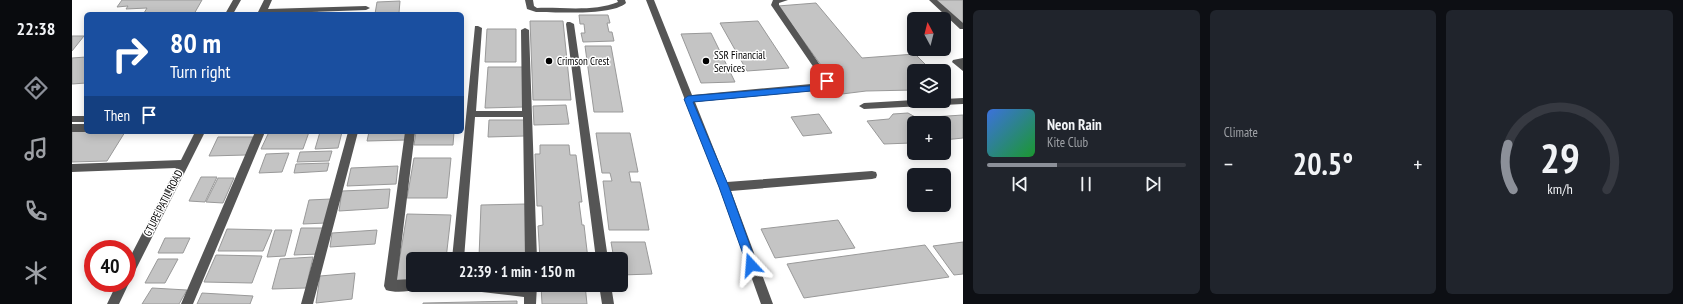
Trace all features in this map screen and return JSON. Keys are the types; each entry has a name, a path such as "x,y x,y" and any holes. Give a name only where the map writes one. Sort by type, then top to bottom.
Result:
{"street":[{"path":"230,12 237,0"},
{"path":"262,12 268,0"},
{"path":"529,0 530,7 536,10 604,8 617,6 622,2 621,0"},
{"path":"650,0 724,187 767,304"},
{"path":"688,99 822,87 826,85 827,81 775,5 776,1 784,0"},
{"path":"933,0 963,27"},
{"path":"283,12 366,8"},
{"path":"570,24 601,252"},
{"path":"459,252 478,28"},
{"path":"525,30 531,252"},
{"path":"963,62 956,62 963,68"},
{"path":"864,106 963,101"},
{"path":"471,114 527,114"},
{"path":"72,119 84,119"},
{"path":"72,128 84,128"},
{"name":"GTUPE PATIL ROAD","path":"136,255 177,164 199,134"},
{"path":"187,304 259,134"},
{"path":"307,304 352,134"},
{"path":"406,285 390,286 410,134"},
{"path":"72,168 177,164"},
{"path":"724,187 872,175"},
{"path":"113,304 119,292"},
{"path":"517,292 530,294"},
{"path":"607,292 608,304"}],"building":[{"path":"122,0 202,0 195,12 145,12 147,8 126,9 128,6 117,7"},
{"path":"935,0 963,0 963,24 951,14 951,12"},
{"path":"400,1 399,12 375,12 377,2"},
{"path":"816,3 862,58 907,55 907,56 917,56 925,64 907,64 907,90 866,91 842,94 778,6"},
{"path":"579,15 608,15 610,23 607,23 609,32 612,32 614,41 583,42 581,33 585,33 584,24 580,24"},
{"name":"Crimson Crest","path":"530,21 563,21 571,100 533,100"},
{"path":"758,21 789,68 747,71 720,23"},
{"path":"487,29 516,29 516,62 485,62"},
{"path":"711,33 735,82 701,83 681,34"},
{"path":"72,36 84,36 72,51"},
{"path":"585,46 611,46 623,112 594,112"},
{"path":"84,57 84,83 72,84 72,58"},
{"path":"488,67 523,67 524,107 485,108"},
{"path":"566,105 569,124 534,125 533,106"},
{"path":"908,113 913,116 907,116 907,143 884,144 867,121 889,119 893,114"},
{"path":"819,114 832,133 803,136 791,117"},
{"path":"963,115 963,138 951,139 951,116 948,116"},
{"path":"489,120 524,120 525,136 488,137"},
{"path":"84,129 84,134 124,134 107,161 72,162 72,130"},
{"path":"596,133 630,133 638,172 629,172 631,182 640,182 649,230 609,230 603,181 612,181 610,173 602,173"},
{"path":"268,134 308,134 303,149 261,149"},
{"path":"319,134 342,134 338,148 315,149"},
{"path":"369,134 408,134 407,140 367,141"},
{"path":"416,134 454,134 453,145 414,145"},
{"path":"218,137 253,137 246,155 209,156"},
{"path":"540,145 569,145 570,155 576,155 582,202 579,202 582,225 584,225 587,252 540,252 538,226 543,225 542,206 537,206 535,154 540,154"},
{"path":"332,151 329,161 297,162 300,152"},
{"path":"289,153 282,172 259,173 266,154"},
{"path":"414,158 451,158 447,198 407,198"},
{"path":"329,163 327,171 294,173 296,164"},
{"path":"398,166 396,184 347,186 351,168"},
{"path":"201,177 217,177 205,202 189,201"},
{"path":"218,178 234,178 223,203 206,202"},
{"path":"390,189 388,208 339,211 342,191"},
{"path":"331,199 326,223 303,224 309,200"},
{"path":"526,204 528,252 479,252 481,205"},
{"path":"407,214 451,215 447,252 406,252 406,280 396,280"},
{"path":"838,220 855,248 775,258 761,229"},
{"path":"301,228 325,228 319,254 294,255"},
{"path":"227,229 272,230 263,251 218,251"},
{"path":"275,230 292,230 285,256 267,257"},
{"path":"377,230 375,244 330,247 332,233"},
{"path":"165,238 190,238 183,253 158,253"},
{"path":"611,242 645,242 652,274 628,275 628,252 613,252"},
{"path":"963,242 963,274 954,275 933,246"},
{"path":"925,245 949,277 804,298 787,264"},
{"path":"216,255 262,256 252,283 204,282"},
{"path":"313,257 306,288 272,289 280,259"},
{"path":"158,259 178,259 165,283 145,283"},
{"path":"355,273 352,299 316,303 320,276"},
{"path":"152,288 187,290 179,304 142,304"},
{"path":"541,292 586,292 587,304 542,304"},
{"path":"202,293 253,296 250,304 197,304"},
{"path":"517,301 517,304 423,304 423,303"}],"place":[{"name":"Crimson Crest","path":"549,61"},
{"name":"SSR Financial Services","path":"706,61"}],"route":[{"path":"751,265 724,187 688,99 822,87 826,85 827,81"}]}
